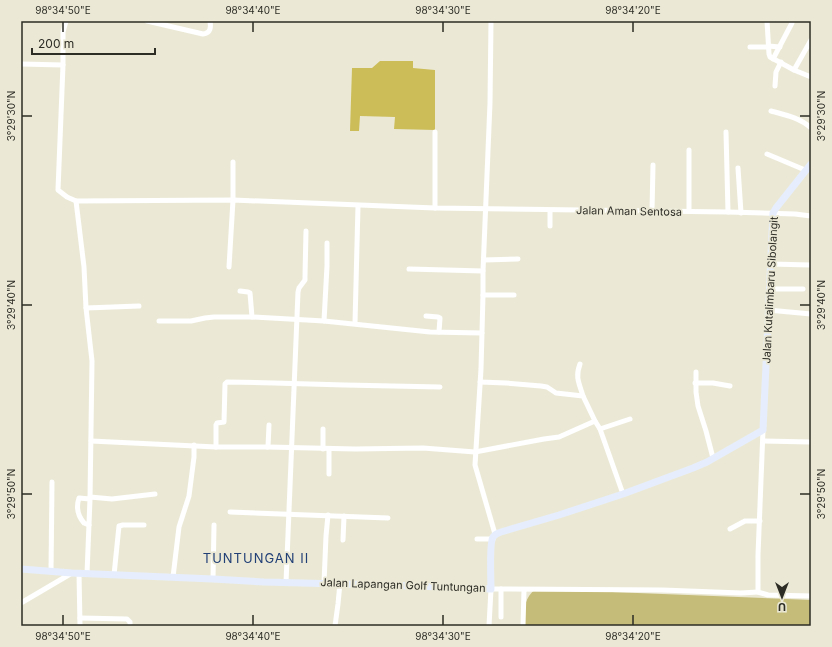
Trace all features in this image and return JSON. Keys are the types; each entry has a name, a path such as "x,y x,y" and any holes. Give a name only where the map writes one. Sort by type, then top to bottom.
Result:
{"street":[{"path":"66,21 63,32 58,190 76,202 84,267 86,308 92,361 90,498 87,574"},
{"path":"147,21 203,34 208,33 211,28 210,21"},
{"path":"491,21 490,103 476,467 494,536"},
{"path":"767,21 770,57 811,77"},
{"path":"773,59 792,23"},
{"path":"794,70 811,40"},
{"path":"750,47 780,47"},
{"path":"775,86 776,72 780,62"},
{"path":"21,64 63,65"},
{"path":"771,111 788,115 802,121 811,128"},
{"path":"435,132 435,208"},
{"path":"726,132 728,212"},
{"path":"689,150 689,212"},
{"path":"767,154 805,170"},
{"path":"229,267 233,200 233,162"},
{"name":"Jalan Kutalimbaru Sibolangit","path":"763,430 772,214 811,164"},
{"path":"652,211 653,165"},
{"path":"738,168 741,213"},
{"name":"Jalan Aman Sentosa","path":"76,202 233,200 358,206 728,212 811,216"},
{"path":"355,323 358,206"},
{"path":"550,210 550,226"},
{"path":"286,582 296,320 298,292 305,280 306,230"},
{"path":"324,320 327,243"},
{"path":"484,260 518,259"},
{"path":"770,264 811,265"},
{"path":"409,269 483,271"},
{"path":"769,289 803,289"},
{"path":"240,291 250,293 252,318"},
{"path":"483,295 514,295"},
{"path":"86,308 139,306"},
{"path":"768,310 811,314"},
{"path":"426,316 440,318 440,332"},
{"path":"159,321 191,321 214,317 324,320 440,332 482,333"},
{"path":"580,364 577,374 583,396 600,429 624,494"},
{"path":"696,372 698,406 713,458"},
{"path":"216,447 216,425 224,422 225,384 229,382 440,387"},
{"path":"480,382 542,386 556,393 583,396"},
{"path":"696,383 713,383 730,386"},
{"path":"600,429 630,418"},
{"path":"90,441 216,447 355,449 423,448 476,452 559,437 595,421"},
{"path":"268,447 269,425"},
{"path":"323,429 329,474"},
{"path":"477,539 494,536 501,532 624,494 693,468 763,430 758,592"},
{"path":"763,441 811,442"},
{"path":"173,577 179,527 189,496 194,445"},
{"path":"51,572 52,482"},
{"path":"89,525 84,523 78,514 79,498 112,499 155,494"},
{"path":"230,512 388,518"},
{"path":"324,583 328,515"},
{"path":"343,540 344,516"},
{"path":"730,529 745,521 760,521"},
{"path":"114,575 119,526 122,524 144,525"},
{"path":"213,578 214,525"},
{"name":"Jalan Lapangan Golf Tuntungan","path":"21,569 87,574 491,589 491,546 494,536"},
{"path":"21,603 75,573 80,626"},
{"path":"335,626 340,583"},
{"path":"489,626 491,589 662,590 740,593 758,592 768,595 811,596"},
{"path":"501,589 501,617"},
{"path":"523,626 524,590"},
{"path":"80,618 127,619 130,622 130,626"}],"shaded area":[{"path":"380,61 413,61 413,68 435,70 435,130 394,129 395,117 360,116 359,131 350,131 352,68 372,68"},
{"path":"536,589 811,600 811,626 524,626 526,601"}],"district":[{"name":"TUNTUNGAN II","path":"256,558"}]}
